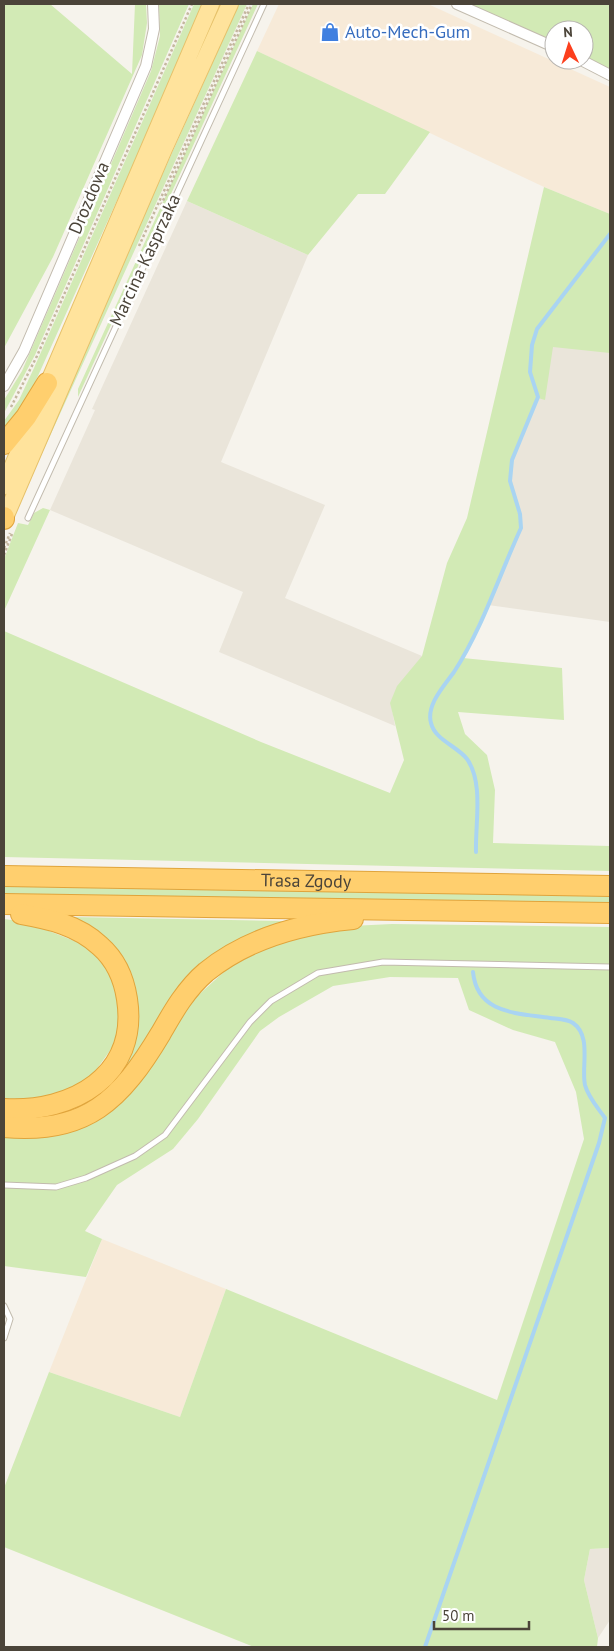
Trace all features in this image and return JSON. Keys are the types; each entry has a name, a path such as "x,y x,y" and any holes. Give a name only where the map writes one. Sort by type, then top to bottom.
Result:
{"highway":[{"path":"4,444 26,417 47,383"},
{"name":"Trasa Zgody","path":"4,876 610,886"},
{"name":"Trasa Zgody","path":"4,904 610,913"},
{"path":"4,1128 22,1129 70,1122 97,1111 116,1095 136,1073 180,1001 204,974 223,960 254,943 278,933 337,920 438,910"},
{"path":"4,911 45,918 65,924 100,945 113,961 123,980 129,1010 128,1030 123,1051 99,1083 60,1103 35,1109 4,1109"}],"main road":[{"path":"4,486 211,4"},
{"name":"Marcina Kasprzaka","path":"4,519 160,158 230,4"}],"street":[{"name":"Drozdowa","path":"4,386 24,351 146,66 154,28 153,4"},
{"path":"456,4 544,43"},
{"path":"594,67 610,75"}],"lane":[{"name":"Marcina Kasprzaka","path":"28,518 264,4"},
{"path":"4,1184 56,1187 86,1178 135,1156 165,1135 250,1022 271,1001 291,987 318,973 383,962 610,967"},
{"path":"4,1306 10,1319 4,1338"}],"path":[{"path":"11,407 37,356 192,4"},
{"path":"141,247 252,4"}],"shaded area":[{"path":"279,4 428,4 544,57 544,70 573,70 610,87 610,214 544,187 257,51"},
{"path":"187,201 308,255 221,462 325,505 285,598 422,656 392,709 395,726 219,652 243,592 50,510 95,410 92,409"},
{"path":"610,233 610,622 488,605 521,528 520,514 510,481 512,460 524,436 537,329"},
{"path":"102,1239 226,1289 180,1417 49,1372"},
{"path":"610,1548 610,1620 598,1638 584,1580 590,1549"}],"green space":[{"path":"4,4 50,4 132,74 135,4 146,4 147,23 142,55 53,257 4,348"},
{"path":"159,4 189,4 35,355 4,413 4,400 22,371 151,71 160,36"},
{"path":"194,4 202,4 159,107 26,402 4,433 4,421 19,400 34,368"},
{"path":"239,4 247,4 28,484 69,382"},
{"path":"253,4 258,4 78,397 78,389"},
{"path":"468,4 610,4 610,72 594,65 594,20 544,20 544,40"},
{"path":"257,51 430,132 385,194 358,194 308,255 187,201"},
{"path":"544,187 610,214 610,353 553,347 545,400 538,398 516,452 511,473 512,488 521,528 463,658 562,668 564,720 458,712 465,734 487,755 495,790 493,843 610,846 610,871 4,857 4,631 261,742 390,793 404,760 390,703 397,686 422,656 447,563 467,518"},
{"path":"43,508 50,510 4,611 4,559 18,523 28,525 34,513"},
{"path":"4,884 610,893 610,906 4,895"},
{"path":"72,917 282,921 281,924 226,946 173,996 130,1067 90,1104 72,1113 28,1122 4,1113 90,1098 136,1002"},
{"path":"4,919 26,922 90,947 116,980 124,1014 117,1041 91,1077 69,1092 38,1100 4,1101"},
{"path":"392,924 610,927 610,1548 590,1549 584,1580 598,1638 597,1647 254,1647 4,1547 4,1488 49,1372 180,1417 226,1289 497,1400 584,1139 576,1092 555,1042 513,1030 469,1010 458,978 390,977 333,986 279,1017 260,1031 198,1119 173,1149 117,1185 85,1231 102,1239 86,1277 4,1266 4,1132 98,1116 194,999 236,961 280,940 330,927"}],"waterway":[{"path":"476,852 477,792 472,769 463,754 433,729 430,716 431,709 473,638 521,528 520,514 510,481 512,460 538,397 530,372 532,345 537,329 610,234"},
{"path":"425,1647 599,1143 605,1118 586,1089 584,1078 585,1052 579,1029 573,1023 562,1019 525,1015 490,1004 476,986 473,972"}],"place":[{"name":"Auto-Mech-Gum","path":"330,32"}]}
